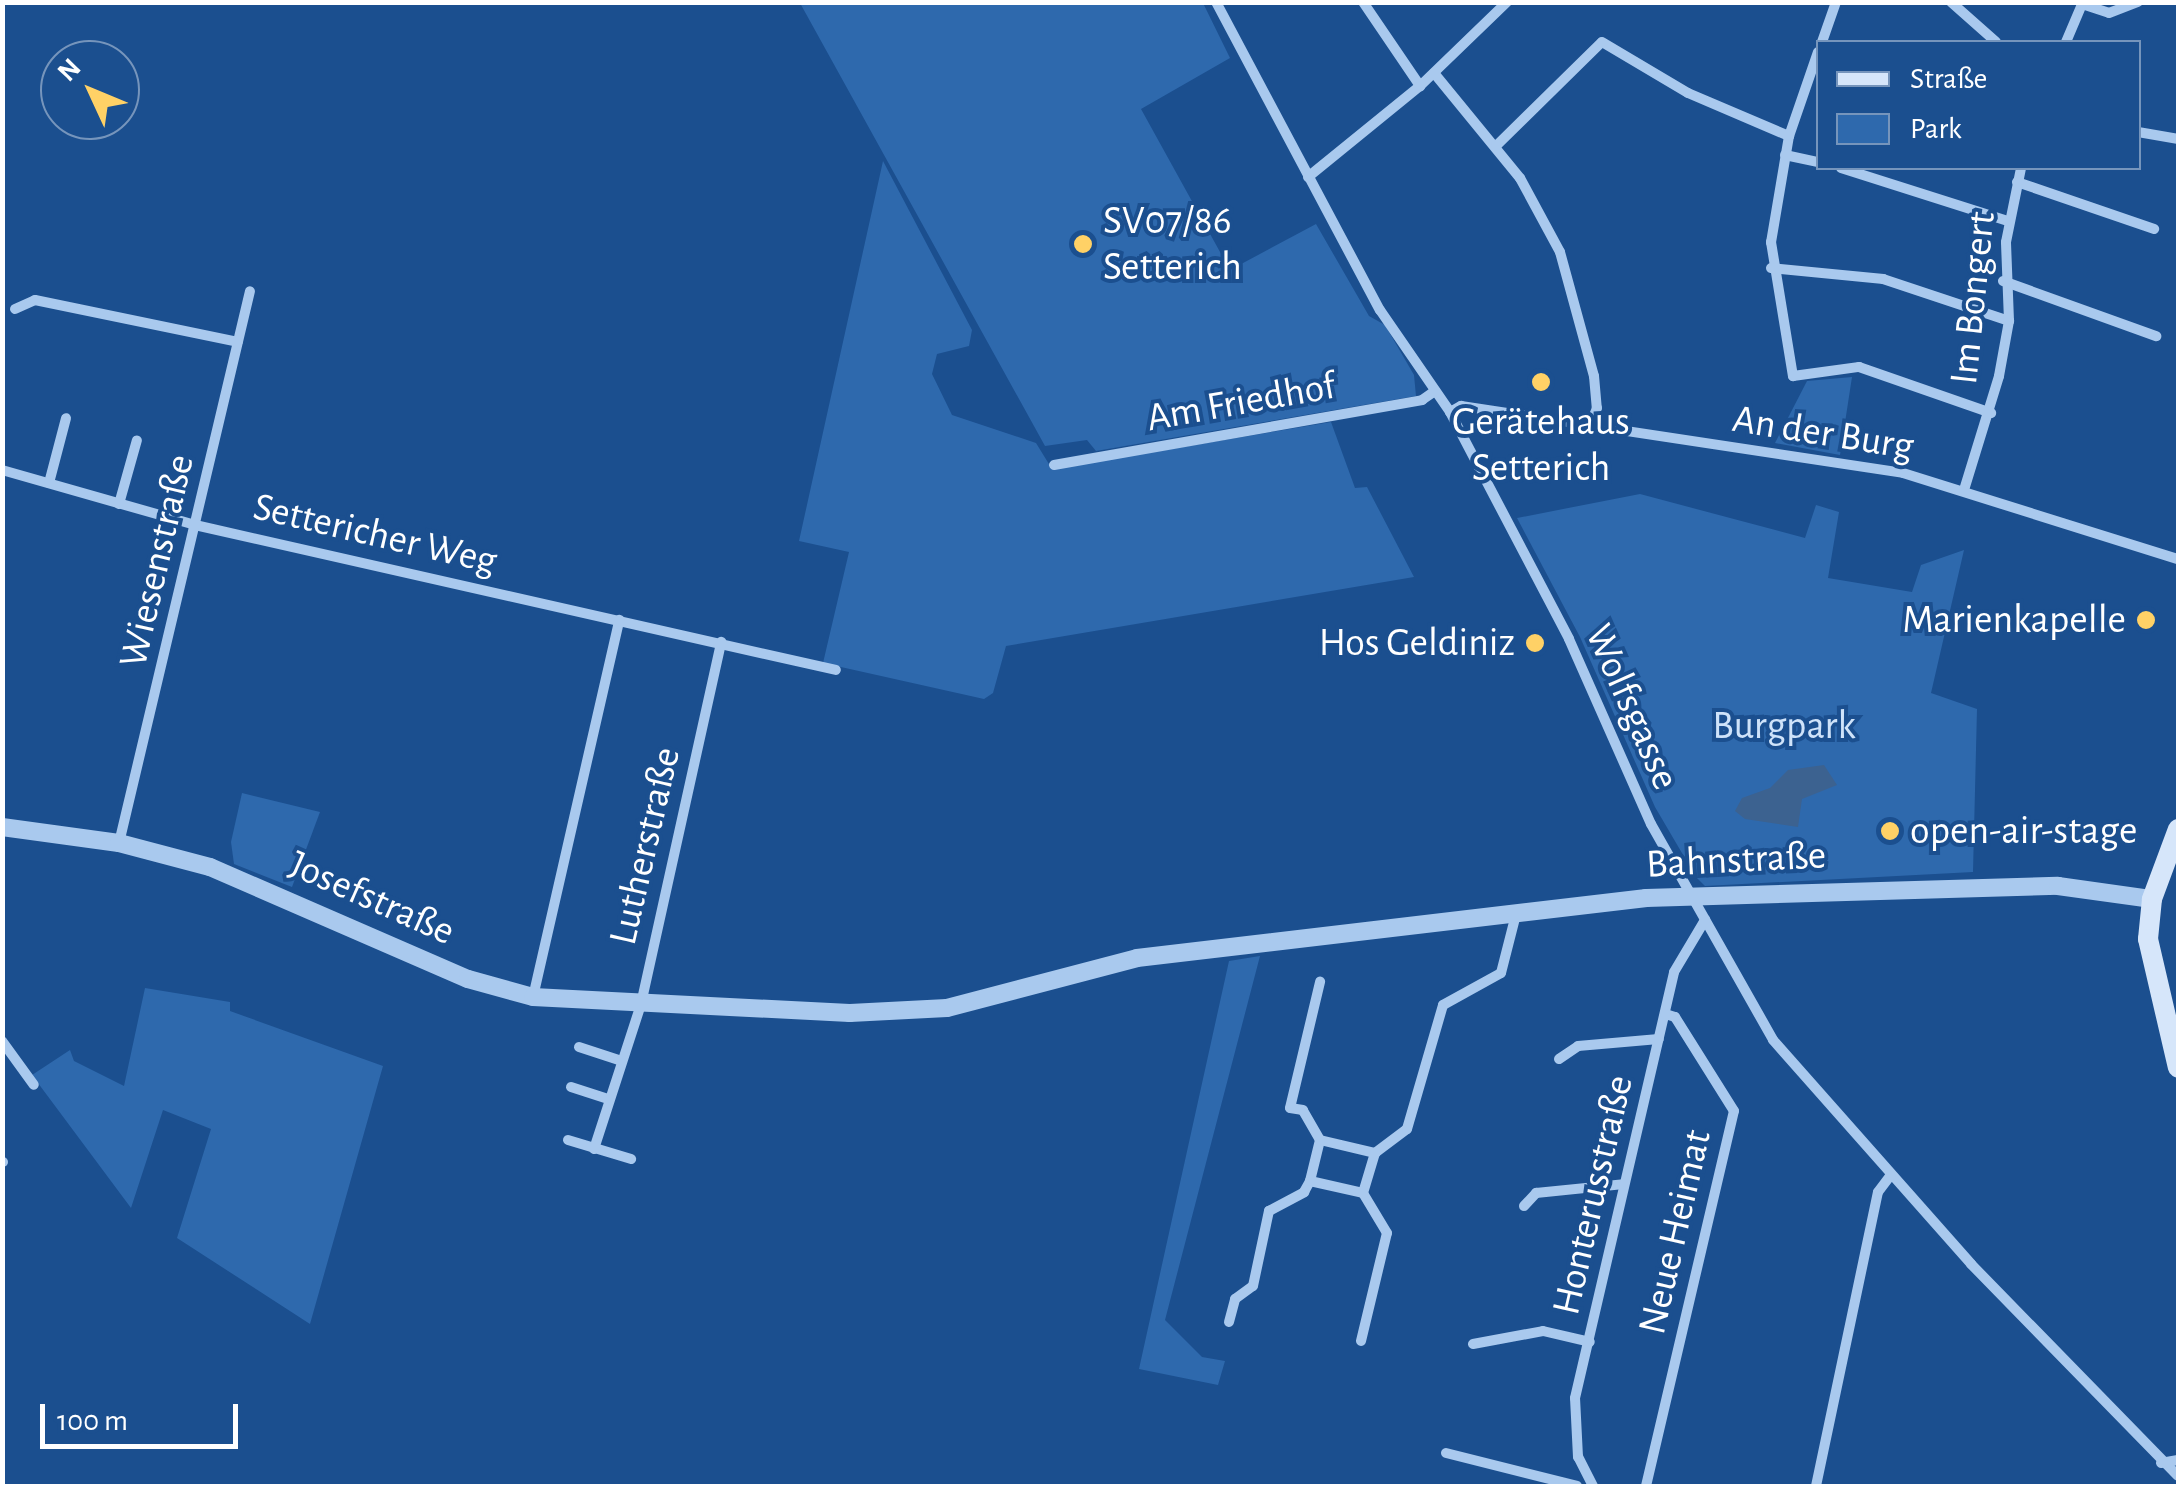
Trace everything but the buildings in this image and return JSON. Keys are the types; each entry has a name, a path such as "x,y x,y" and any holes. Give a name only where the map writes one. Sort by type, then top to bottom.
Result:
{"main road":[{"path":"2178,828 2152,899 2150,958 2178,1068"}],"street":[{"name":"Wolfsgasse","path":"1216,2 1380,310 1450,412 1569,639 1651,824 1774,1040 1891,1175 2161,1463 2178,1476"},
{"path":"1363,2 1420,86"},
{"path":"1308,177 1420,86 1507,2"},
{"path":"1823,40 1836,2"},
{"path":"1951,2 1994,40"},
{"path":"2067,40 2082,3 2109,13 2138,2"},
{"path":"1496,146 1602,42 1688,93 1789,136"},
{"path":"1816,58 1789,136 1771,268 1793,376 1859,367 1991,413"},
{"path":"1434,73 1496,146 1543,217 1570,278 1594,376 1597,408 1590,425"},
{"path":"2141,133 2178,139"},
{"path":"1785,155 1816,162"},
{"path":"1847,170 2008,221"},
{"name":"Im Bongert","path":"1964,490 1991,413 2008,321 2003,281 2008,221 2021,170"},
{"path":"2017,182 2154,229"},
{"path":"1771,268 1883,279 2008,321"},
{"path":"2003,281 2156,336"},
{"name":"Wiesenstraße","path":"119,843 250,291"},
{"path":"14,309 35,300 238,342"},
{"name":"Am Friedhof","path":"1054,465 1422,400 1434,390"},
{"name":"An der Burg","path":"1450,412 1461,406 1903,473 2178,559"},
{"path":"49,484 66,418"},
{"path":"119,504 138,440"},
{"name":"Settericher Weg","path":"2,470 195,525 836,670"},
{"path":"533,997 619,620"},
{"name":"Lutherstraße","path":"594,1148 640,1004 721,642"},
{"name":"Josefstraße","path":"2,828 119,843 243,879 468,979 533,997 716,1008 927,1011 1098,965 1325,936"},
{"name":"Bahnstraße","path":"1325,936 1690,895 2058,886 2152,899"},
{"path":"1363,1193 1375,1152 1407,1129 1443,1005 1501,973 1516,914"},
{"name":"Honterusstraße","path":"1592,1486 1572,1428 1674,972 1705,920"},
{"path":"1230,1322 1235,1299 1253,1286 1270,1211 1304,1192 1310,1181 1320,1140 1303,1110 1290,1108 1320,982"},
{"name":"Neue Heimat","path":"1646,1486 1734,1111 1675,1017 1664,1014"},
{"path":"1559,1060 1578,1046 1659,1039"},
{"path":"2,1041 34,1085"},
{"path":"579,1048 622,1061"},
{"path":"570,1087 608,1098"},
{"path":"568,1140 630,1159"},
{"path":"1320,1140 1375,1152"},
{"path":"1816,1486 1878,1192 1891,1175"},
{"path":"1310,1181 1363,1193 1387,1232 1361,1341"},
{"path":"1524,1206 1536,1193 1624,1184"},
{"path":"1474,1344 1543,1331 1590,1342"},
{"path":"1446,1453 1577,1486"},
{"path":"2161,1463 2178,1460"}],"green space":[{"path":"800,3 1203,3 1230,58 1141,109 1230,270 1316,224 1369,316 1385,325 1414,375 1416,396 1096,451 1087,440 1045,446"},
{"path":"883,161 972,330 969,346 937,354 932,374 952,415 1036,443 1052,469 1331,422 1355,488 1367,487 1414,577 1006,646 993,693 984,699 823,663 849,552 799,541"},
{"path":"1852,377 1840,455 1775,443 1807,381"},
{"name":"Burgpark","path":"1640,494 1805,538 1816,505 1839,512 1828,578 1912,592 1921,565 1964,550 1931,693 1977,709 1973,872 1705,886 1696,877 1655,807 1580,637 1517,518"},
{"path":"242,793 320,812 292,887 234,864 231,842"},
{"path":"1260,956 1165,1320 1202,1357 1225,1361 1218,1385 1139,1369 1229,961"},
{"path":"145,988 230,1002 230,1011 383,1066 310,1324 177,1238 211,1129 163,1110 131,1208 32,1075 70,1050 74,1061 124,1086"}],"shaded area":[{"path":"1824,765 1837,785 1802,799 1798,827 1745,819 1735,811 1742,798 1770,788 1788,770"}],"place":[{"name":"SV07/86 Setterich","path":"1083,244"},
{"name":"Gerätehaus Setterich","path":"1541,382"},
{"name":"Marienkapelle","path":"2146,620"},
{"name":"Hos Geldiniz","path":"1535,643"},
{"name":"open-air-stage","path":"1890,831"}]}
